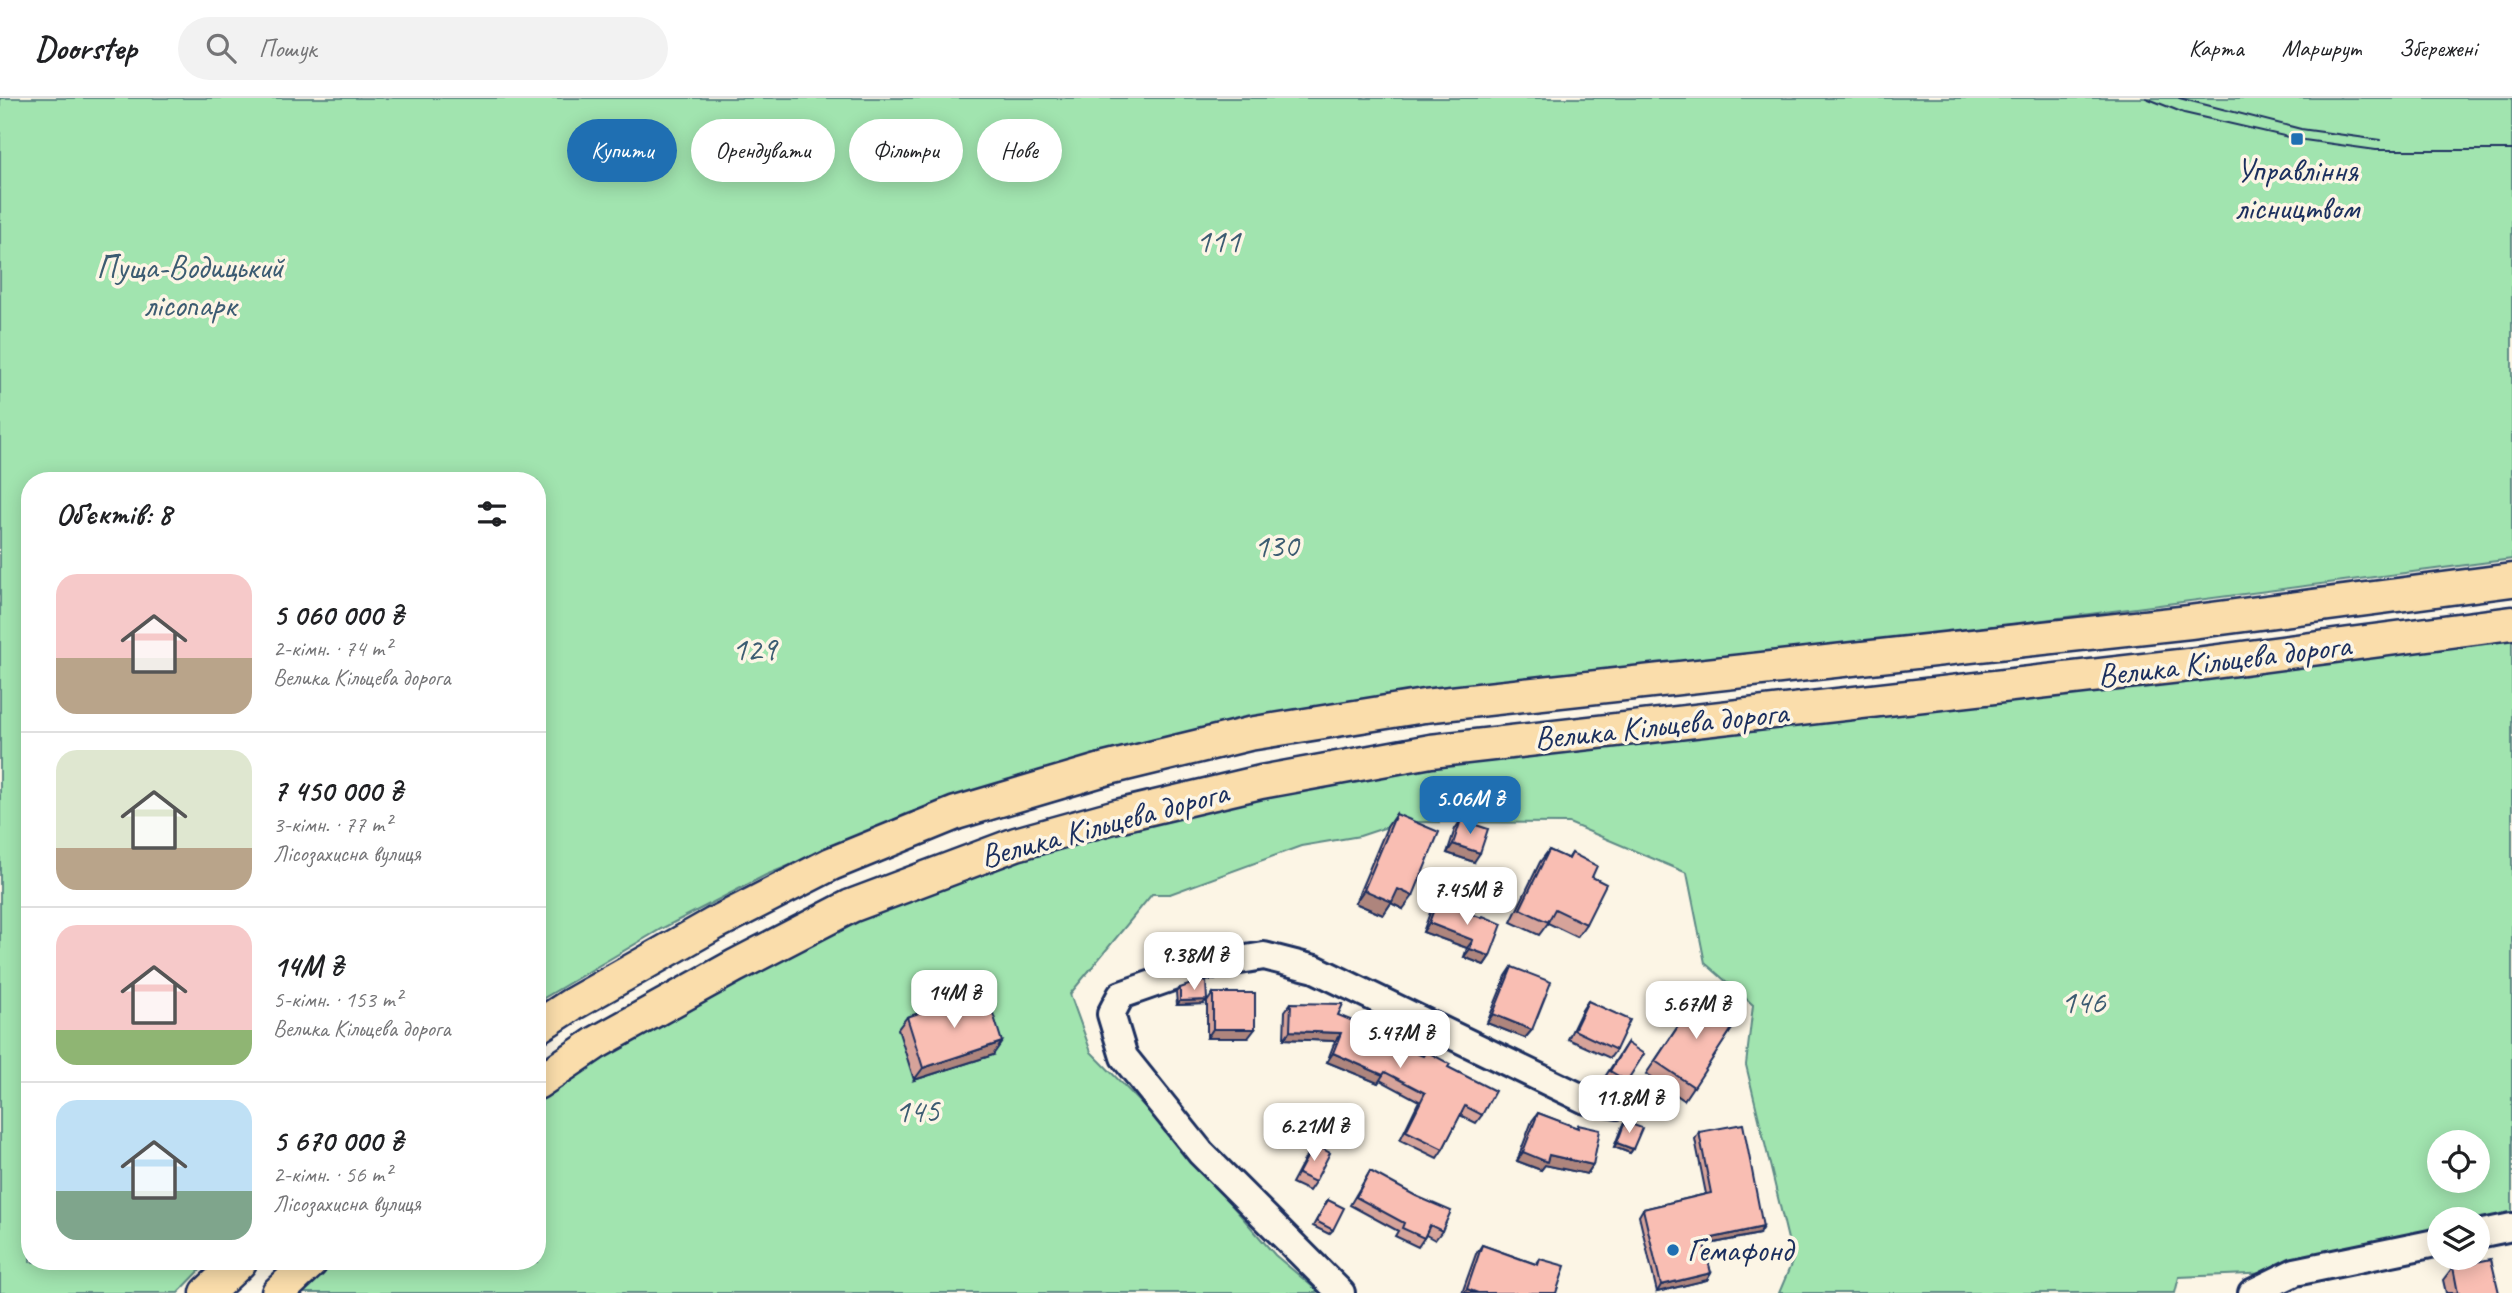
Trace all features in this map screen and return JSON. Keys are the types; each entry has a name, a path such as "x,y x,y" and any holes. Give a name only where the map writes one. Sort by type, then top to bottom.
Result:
{"main road":[{"name":"Велика Кільцева дорога","path":"546,1021 714,924 831,864 956,813 1105,769 1249,734 1424,706 2190,622 2512,580"},
{"name":"Велика Кільцева дорога","path":"546,1077 596,1043 851,906 1016,844 1117,816 1261,782 1431,751 2197,664 2512,623"},
{"path":"207,1293 231,1270"},
{"path":"278,1293 302,1270"}],"street":[{"path":"1341,1293 1201,1153 1124,1057 1111,1014 1121,995 1204,966 1264,956 1315,968 1586,1100 1618,1105"},
{"path":"2490,1232 2512,1227"},
{"path":"2252,1293 2295,1272 2427,1245"}],"green space":[{"path":"0,98 2512,98 2512,559 1967,630 1606,673 1448,687 1348,701 1191,735 1014,784 973,791 906,814 852,840 766,875 661,929 546,997 546,472 21,472 21,1270 200,1270 178,1293 0,1293"},
{"name":"146","path":"2512,623 2512,1227 2490,1232 2490,1207 2427,1207 2427,1244 2295,1272 2179,1277 2175,1293 1779,1293 1793,1260 1746,1065 1753,1005 1705,963 1687,873 1569,823 1416,822 1387,827 1360,836 1301,846 1170,894 1152,894 1070,994 1091,1052 1155,1117 1275,1255 1320,1293 278,1293 302,1270 546,1270 546,1078 851,906 1261,782"}],"building":[{"path":"1396,814 1439,832 1413,896 1398,889 1392,902 1364,890"},
{"path":"1461,820 1488,829 1480,853 1453,844"},
{"path":"1549,850 1569,859 1572,853 1597,866 1592,877 1606,884 1586,924 1555,909 1548,922 1520,909"},
{"path":"1437,901 1502,924 1490,956 1470,949 1473,940 1429,923"},
{"path":"1512,967 1551,982 1532,1030 1493,1014"},
{"path":"1206,981 1207,1000 1180,1001 1180,988"},
{"path":"986,991 1002,1042 923,1068 907,1017"},
{"path":"1213,993 1255,993 1255,1029 1213,1029"},
{"path":"1699,995 1737,1021 1694,1087 1655,1061"},
{"path":"1588,1001 1630,1020 1616,1050 1574,1030"},
{"path":"1291,1003 1343,1004 1338,1015 1382,1033 1380,1038 1423,1056 1426,1051 1450,1064 1448,1067 1495,1091 1482,1115 1465,1106 1443,1149 1406,1131 1425,1093 1385,1072 1383,1075 1333,1053 1341,1033 1290,1031"},
{"path":"1627,1043 1644,1054 1627,1081 1610,1071"},
{"path":"1538,1113 1578,1128 1578,1125 1600,1130 1593,1165 1549,1155 1547,1162 1523,1152"},
{"path":"1625,1122 1642,1128 1633,1149 1617,1143"},
{"path":"1743,1124 1763,1227 1703,1240 1711,1273 1661,1285 1643,1209 1711,1193 1699,1132"},
{"path":"1314,1144 1330,1153 1315,1182 1298,1174"},
{"path":"1370,1171 1451,1211 1442,1231 1430,1225 1424,1238 1402,1228 1404,1223 1356,1197"},
{"path":"1328,1200 1344,1208 1333,1230 1316,1221"},
{"path":"1482,1245 1538,1265 1540,1259 1565,1266 1556,1293 1478,1293 1467,1289"},
{"path":"2490,1259 2499,1293 2458,1293 2454,1270 2490,1270"}],"tram line":[{"path":"2146,98 2184,113 2297,139 2376,150 2512,150"},
{"path":"2179,98 2301,129 2380,140"}],"place":[{"name":"Управління лісництвом","path":"2297,139"},
{"name":"Гемафонд","path":"1673,1250"}],"park label":[{"name":"111","path":"1218,241"},
{"name":"Пуща-Водицький лісопарк","path":"190,286"},
{"name":"130","path":"1276,546"},
{"name":"129","path":"754,649"},
{"name":"145","path":"917,1111"}]}
